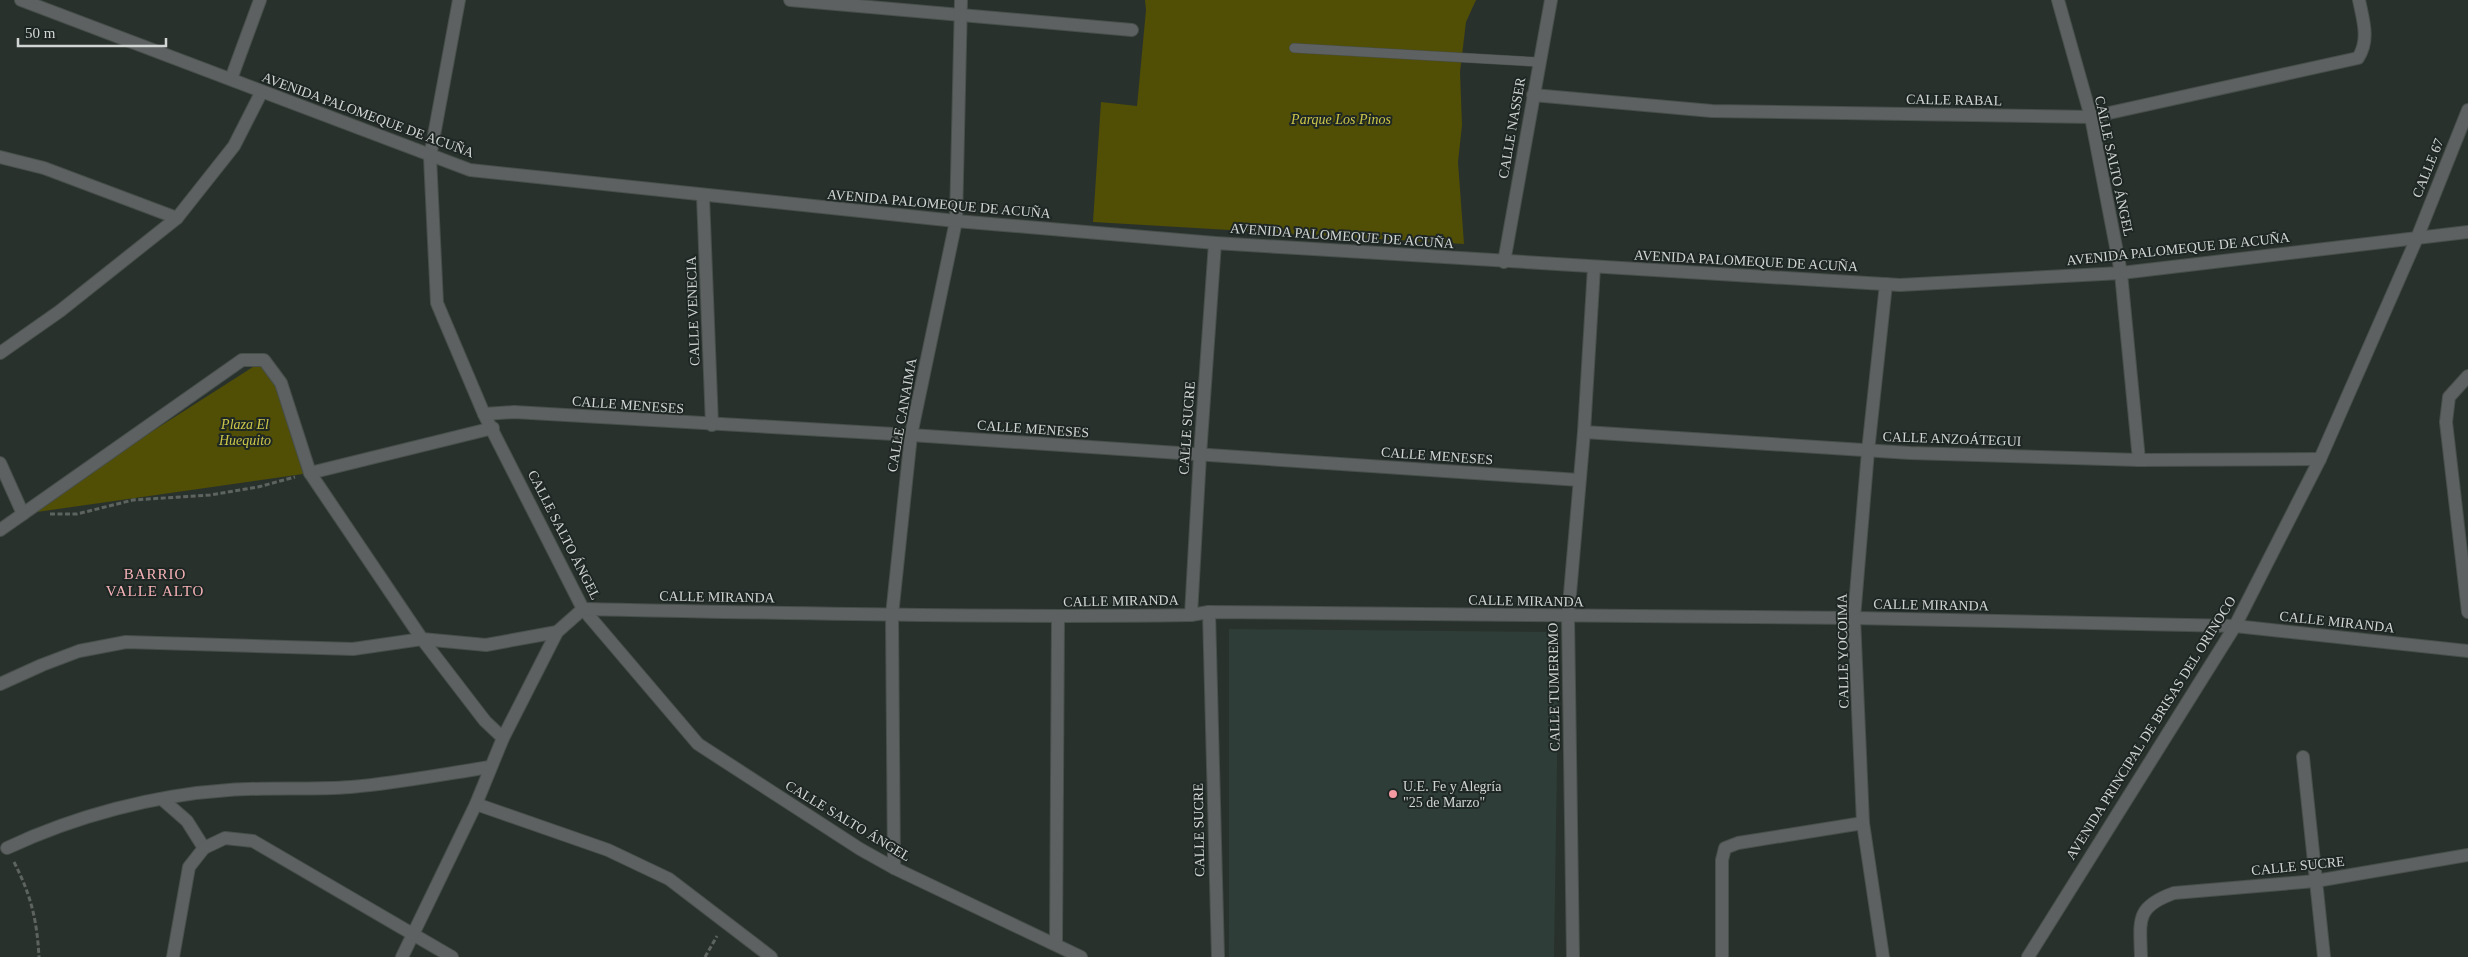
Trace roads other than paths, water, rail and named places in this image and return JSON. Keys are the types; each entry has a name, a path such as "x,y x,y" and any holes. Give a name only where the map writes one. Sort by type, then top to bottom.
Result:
{"street":[{"name":"AVENIDA PALOMEQUE DE ACUÑA","path":"21,0 46,4 261,93 430,157 470,170 703,196 956,221 1215,243 1886,284 2121,273 2468,232"},
{"path":"231,79 260,0"},
{"name":"CALLE SALTO ÁNGEL","path":"459,0 430,157 437,303 484,414 493,428 583,609 698,744 860,849 894,868 1081,957"},
{"path":"790,0 1132,30"},
{"name":"CALLE CANAIMA","path":"894,868 892,615 911,436 956,221 961,0"},
{"name":"CALLE NASSER","path":"1504,262 1551,0"},
{"name":"CALLE SALTO ÁNGEL","path":"2058,0 2091,117 2121,273 2139,460"},
{"name":"CALLE RABAL","path":"1533,95 1712,112 2091,117 2358,58 2364,49 2366,39 2360,0"},
{"path":"0,353 60,311 178,218 234,146 261,93"},
{"name":"CALLE 67","path":"2417,238 2468,110"},
{"path":"0,157 44,168 178,218"},
{"name":"CALLE VENECIA","path":"703,196 712,425"},
{"name":"AVENIDA PRINCIPAL DE BRISAS DEL ORINOCO","path":"2028,957 2235,626 2320,459 2417,238"},
{"name":"CALLE SUCRE","path":"1191,615 1215,243"},
{"name":"CALLE TUMEREMO","path":"1573,957 1568,617 1584,432 1594,267"},
{"name":"CALLE YOCOIMA","path":"1883,957 1863,822 1854,618 1868,451 1886,284"},
{"path":"0,530 242,360 264,360 281,383 310,473 422,639 486,721 503,738"},
{"path":"2468,376 2449,397 2446,422 2468,612"},
{"name":"CALLE MENESES","path":"484,414 514,412 1579,480"},
{"path":"310,473 493,428"},
{"name":"CALLE ANZOÁTEGUI","path":"1584,432 1868,451 2139,460 2320,459"},
{"path":"0,463 23,514"},
{"path":"402,957 476,804 503,738 556,632 583,609"},
{"name":"CALLE MIRANDA","path":"583,609 1058,617 1191,615 1209,612 1568,617 1854,618 2235,626 2468,651"},
{"name":"CALLE SUCRE","path":"1209,612 1218,957"},
{"path":"1056,944 1058,617"},
{"path":"0,684 79,651 126,642 353,649 422,639 486,645 556,632"},
{"path":"2303,757 2324,957"},
{"path":"7,848 100,812 163,800 229,790 351,787 490,767"},
{"path":"163,800 187,821 204,848"},
{"path":"476,804 608,850 669,879 771,957"},
{"path":"1722,957 1722,860 1725,848 1738,843 1863,822"},
{"path":"173,957 189,866 204,848 225,838 253,841 452,957"},
{"name":"CALLE SUCRE","path":"2141,957 2140,919 2154,900 2174,893 2316,881 2468,855"}],"lane":[{"path":"1294,48 1539,62"}],"place":[{"name":"U.E. Fe y Alegría \"25 de Marzo\"","path":"1393,794"}],"district":[{"name":"BARRIO VALLE ALTO","path":"155,582"}],"park label":[{"name":"Parque Los Pinos","path":"1341,119"},
{"name":"Plaza El Huequito","path":"245,432"}]}
